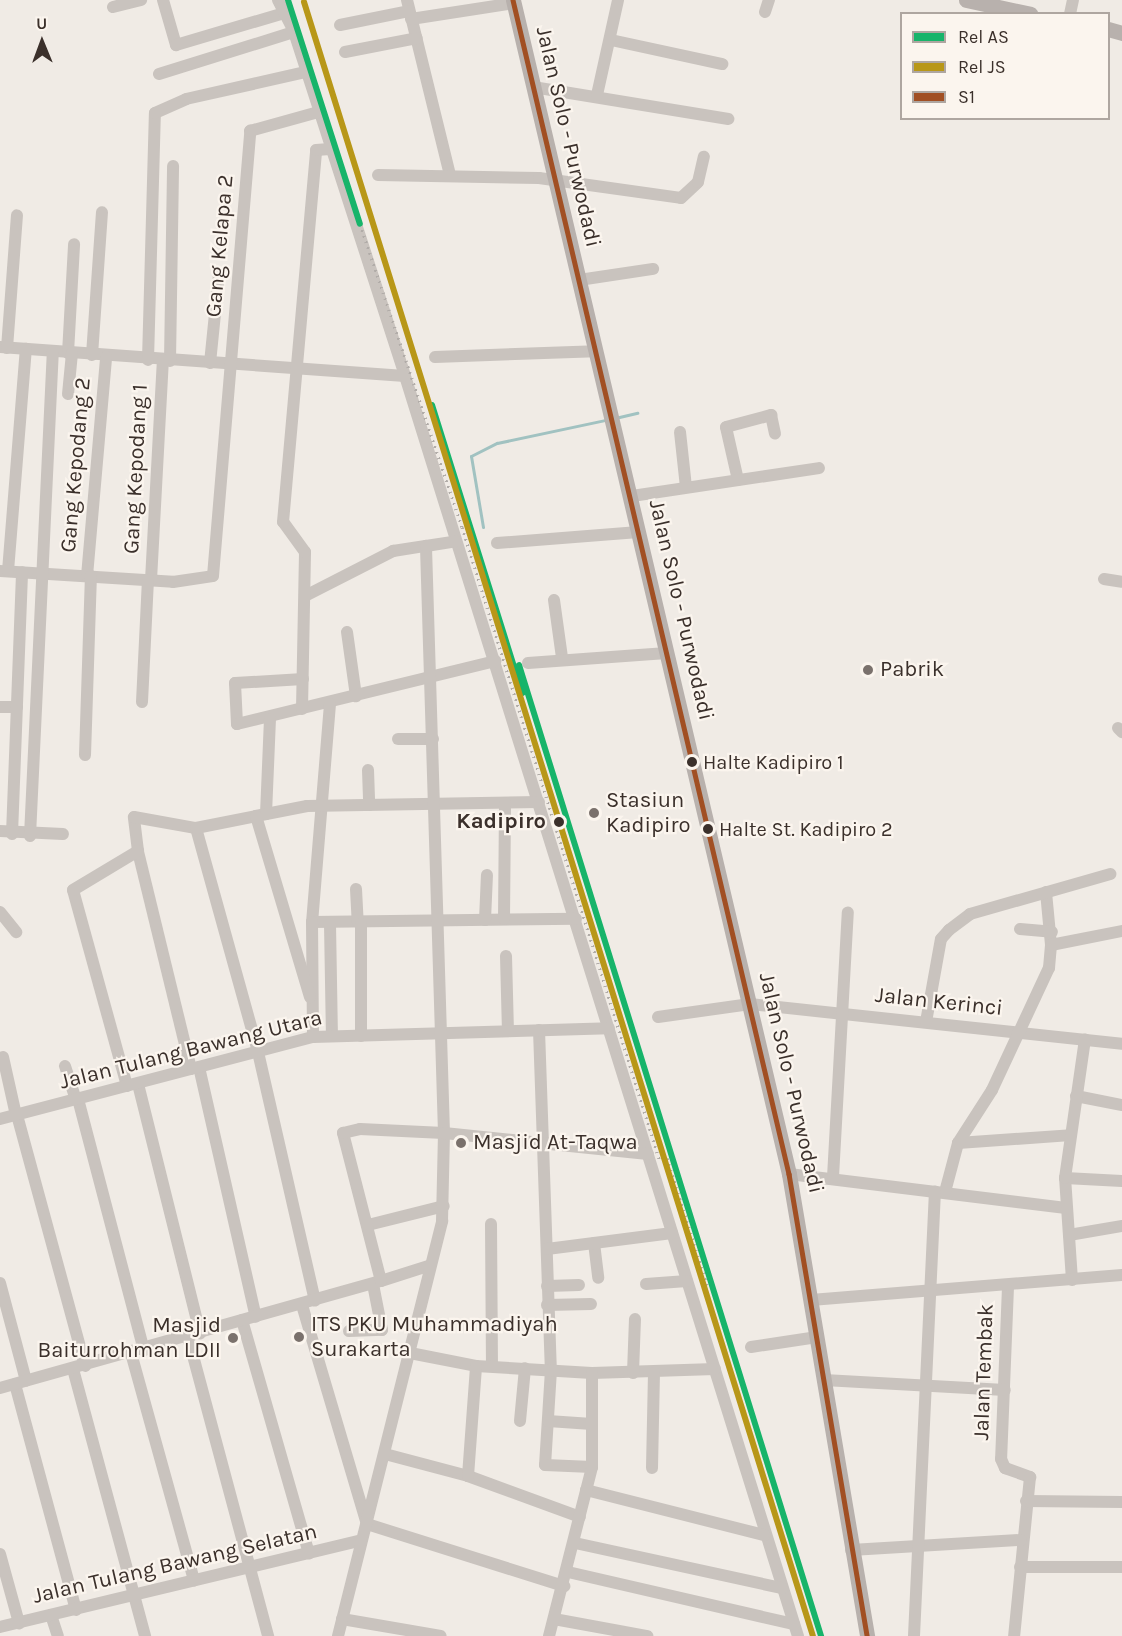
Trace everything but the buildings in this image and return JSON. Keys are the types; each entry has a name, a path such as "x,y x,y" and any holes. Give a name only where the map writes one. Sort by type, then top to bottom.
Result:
{"main road":[{"path":"966,0 985,9 1017,11"},
{"name":"Jalan Solo - Purwodadi","path":"514,2 595,351 615,422 789,1174 867,1636"}],"street":[{"path":"113,7 141,0"},
{"path":"163,0 176,45 284,13"},
{"path":"278,0 294,32 405,376 576,919 764,1535 796,1630"},
{"path":"597,95 618,0"},
{"path":"340,25 409,10 514,2"},
{"path":"409,10 450,175"},
{"path":"159,74 294,32"},
{"path":"345,52 417,38"},
{"path":"611,40 722,64"},
{"path":"148,360 154,163 152,118 160,110 306,72"},
{"path":"533,87 597,95 728,119"},
{"path":"302,709 307,595 301,544 289,533 283,522 318,112"},
{"name":"Gang Kelapa 2","path":"149,580 201,582 213,576 250,131 318,112"},
{"path":"316,150 330,149"},
{"path":"378,174 556,180 681,198 698,182 704,157"},
{"name":"Gang Kepodang 1","path":"142,702 149,580 167,361 173,166"},
{"path":"92,355 102,212"},
{"path":"17,215 4,347 297,371 405,376"},
{"path":"68,394 74,244"},
{"path":"579,280 653,269"},
{"path":"210,363 219,275"},
{"path":"26,349 4,571 149,580"},
{"path":"435,357 595,351"},
{"path":"30,836 53,352"},
{"name":"Gang Kepodang 2","path":"85,755 89,576 105,357"},
{"path":"738,480 726,427 771,415 775,434"},
{"path":"680,432 686,487"},
{"path":"632,496 819,468"},
{"path":"497,543 639,532"},
{"path":"307,595 393,551 456,541"},
{"path":"338,1636 359,1541 367,1524 385,1454 444,1206 436,805 426,546"},
{"path":"22,572 17,707 6,832 30,836 63,834"},
{"path":"1104,579 1122,582"},
{"path":"554,600 562,658"},
{"path":"347,632 356,696"},
{"path":"528,663 562,658 667,653"},
{"path":"303,679 235,683 238,725 330,704 430,675 495,662"},
{"path":"313,1037 310,997 312,922 330,704"},
{"path":"0,707 17,707"},
{"path":"270,718 261,815 310,997"},
{"path":"398,739 433,739"},
{"path":"368,770 369,806"},
{"path":"256,1317 132,822 138,814 196,828 321,806 539,802"},
{"path":"504,919 505,803"},
{"path":"196,828 258,1052 315,1301"},
{"path":"138,851 73,890 132,1085 200,1333"},
{"path":"926,1022 944,934 970,914 1110,874"},
{"path":"485,920 487,875"},
{"path":"356,890 360,923 361,1036"},
{"path":"914,1636 928,1295 940,1192 958,1143 992,1090 1015,1032 1049,968 1052,938 1046,892"},
{"path":"0,912 16,932"},
{"path":"833,1178 848,912"},
{"path":"312,922 576,919"},
{"path":"330,924 332,1036"},
{"path":"1020,929 1052,938 1122,931"},
{"path":"507,957 508,1031"},
{"name":"Jalan Kerinci","path":"658,1017 750,1004 1122,1044"},
{"name":"Jalan Tulang Bawang Utara","path":"0,1119 313,1037 609,1028"},
{"path":"539,1030 541,1144 551,1370 545,1465 592,1467"},
{"path":"1072,1280 1065,1178 1085,1039"},
{"path":"3,1058 133,1596 145,1636"},
{"path":"65,1066 77,1099 144,1350"},
{"path":"1076,1096 1122,1105"},
{"path":"349,1331 385,1330 368,1226 343,1140 345,1130 444,1133 648,1154"},
{"path":"958,1143 1071,1135"},
{"path":"789,1174 1066,1208"},
{"path":"1065,1178 1122,1181"},
{"path":"368,1226 444,1206"},
{"path":"491,1224 492,1366"},
{"path":"1069,1235 1122,1227"},
{"path":"547,1249 672,1233"},
{"path":"594,1243 598,1278"},
{"path":"0,1388 302,1305 428,1266"},
{"path":"811,1300 928,1295 1122,1275"},
{"path":"646,1284 687,1281"},
{"path":"0,1283 21,1383 76,1610"},
{"path":"547,1286 579,1285"},
{"name":"Jalan Tembak","path":"1008,1287 1002,1463 1029,1474 1026,1501"},
{"path":"547,1305 591,1304"},
{"path":"302,1305 367,1524"},
{"path":"633,1373 634,1319"},
{"path":"242,1320 309,1554"},
{"path":"188,1337 268,1636"},
{"path":"751,1347 817,1337"},
{"path":"131,1353 194,1580"},
{"path":"410,1353 476,1365 592,1373 654,1373 715,1369"},
{"path":"468,1476 476,1365"},
{"path":"520,1421 525,1368"},
{"path":"549,1636 568,1572 592,1467 592,1373"},
{"path":"652,1468 654,1373"},
{"path":"824,1380 1005,1390"},
{"path":"548,1421 592,1424"},
{"path":"385,1454 468,1476 580,1517"},
{"path":"586,1490 764,1535"},
{"path":"1014,1636 1026,1501 1122,1502"},
{"path":"367,1524 564,1586"},
{"path":"851,1550 1021,1540"},
{"name":"Jalan Tulang Bawang Selatan","path":"0,1628 359,1541"},
{"path":"575,1543 782,1588"},
{"path":"0,1554 19,1623"},
{"path":"1020,1567 1122,1568"},
{"path":"568,1572 796,1630"},
{"path":"51,1615 58,1636"},
{"path":"342,1619 441,1636"},
{"path":"554,1619 647,1636"}],"waterway":[{"path":"615,418 637,413"},
{"path":"483,527 471,456 497,443 605,420"}],"railway":[{"path":"360,224 462,527 660,1162"},
{"path":"667,1158 707,1285"}],"rail line":[{"name":"AS","path":"288,0 360,224"},
{"name":"JS","path":"304,2 813,1636"},
{"name":"AS","path":"432,405 522,693"},
{"name":"AS","path":"519,665 821,1636"}],"transit line":[{"name":"S1","path":"513,0 789,1174 867,1636"}],"place":[{"name":"Pabrik","path":"868,670"},
{"name":"Halte Kadipiro 1","path":"692,762"},
{"name":"Stasiun Kadipiro","path":"594,813"},
{"name":"Kadipiro","path":"559,822"},
{"name":"Halte St. Kadipiro 2","path":"708,829"},
{"name":"Masjid At-Taqwa","path":"461,1143"},
{"name":"ITS PKU Muhammadiyah Surakarta","path":"299,1337"},
{"name":"Masjid Baiturrohman LDII","path":"233,1338"}]}
